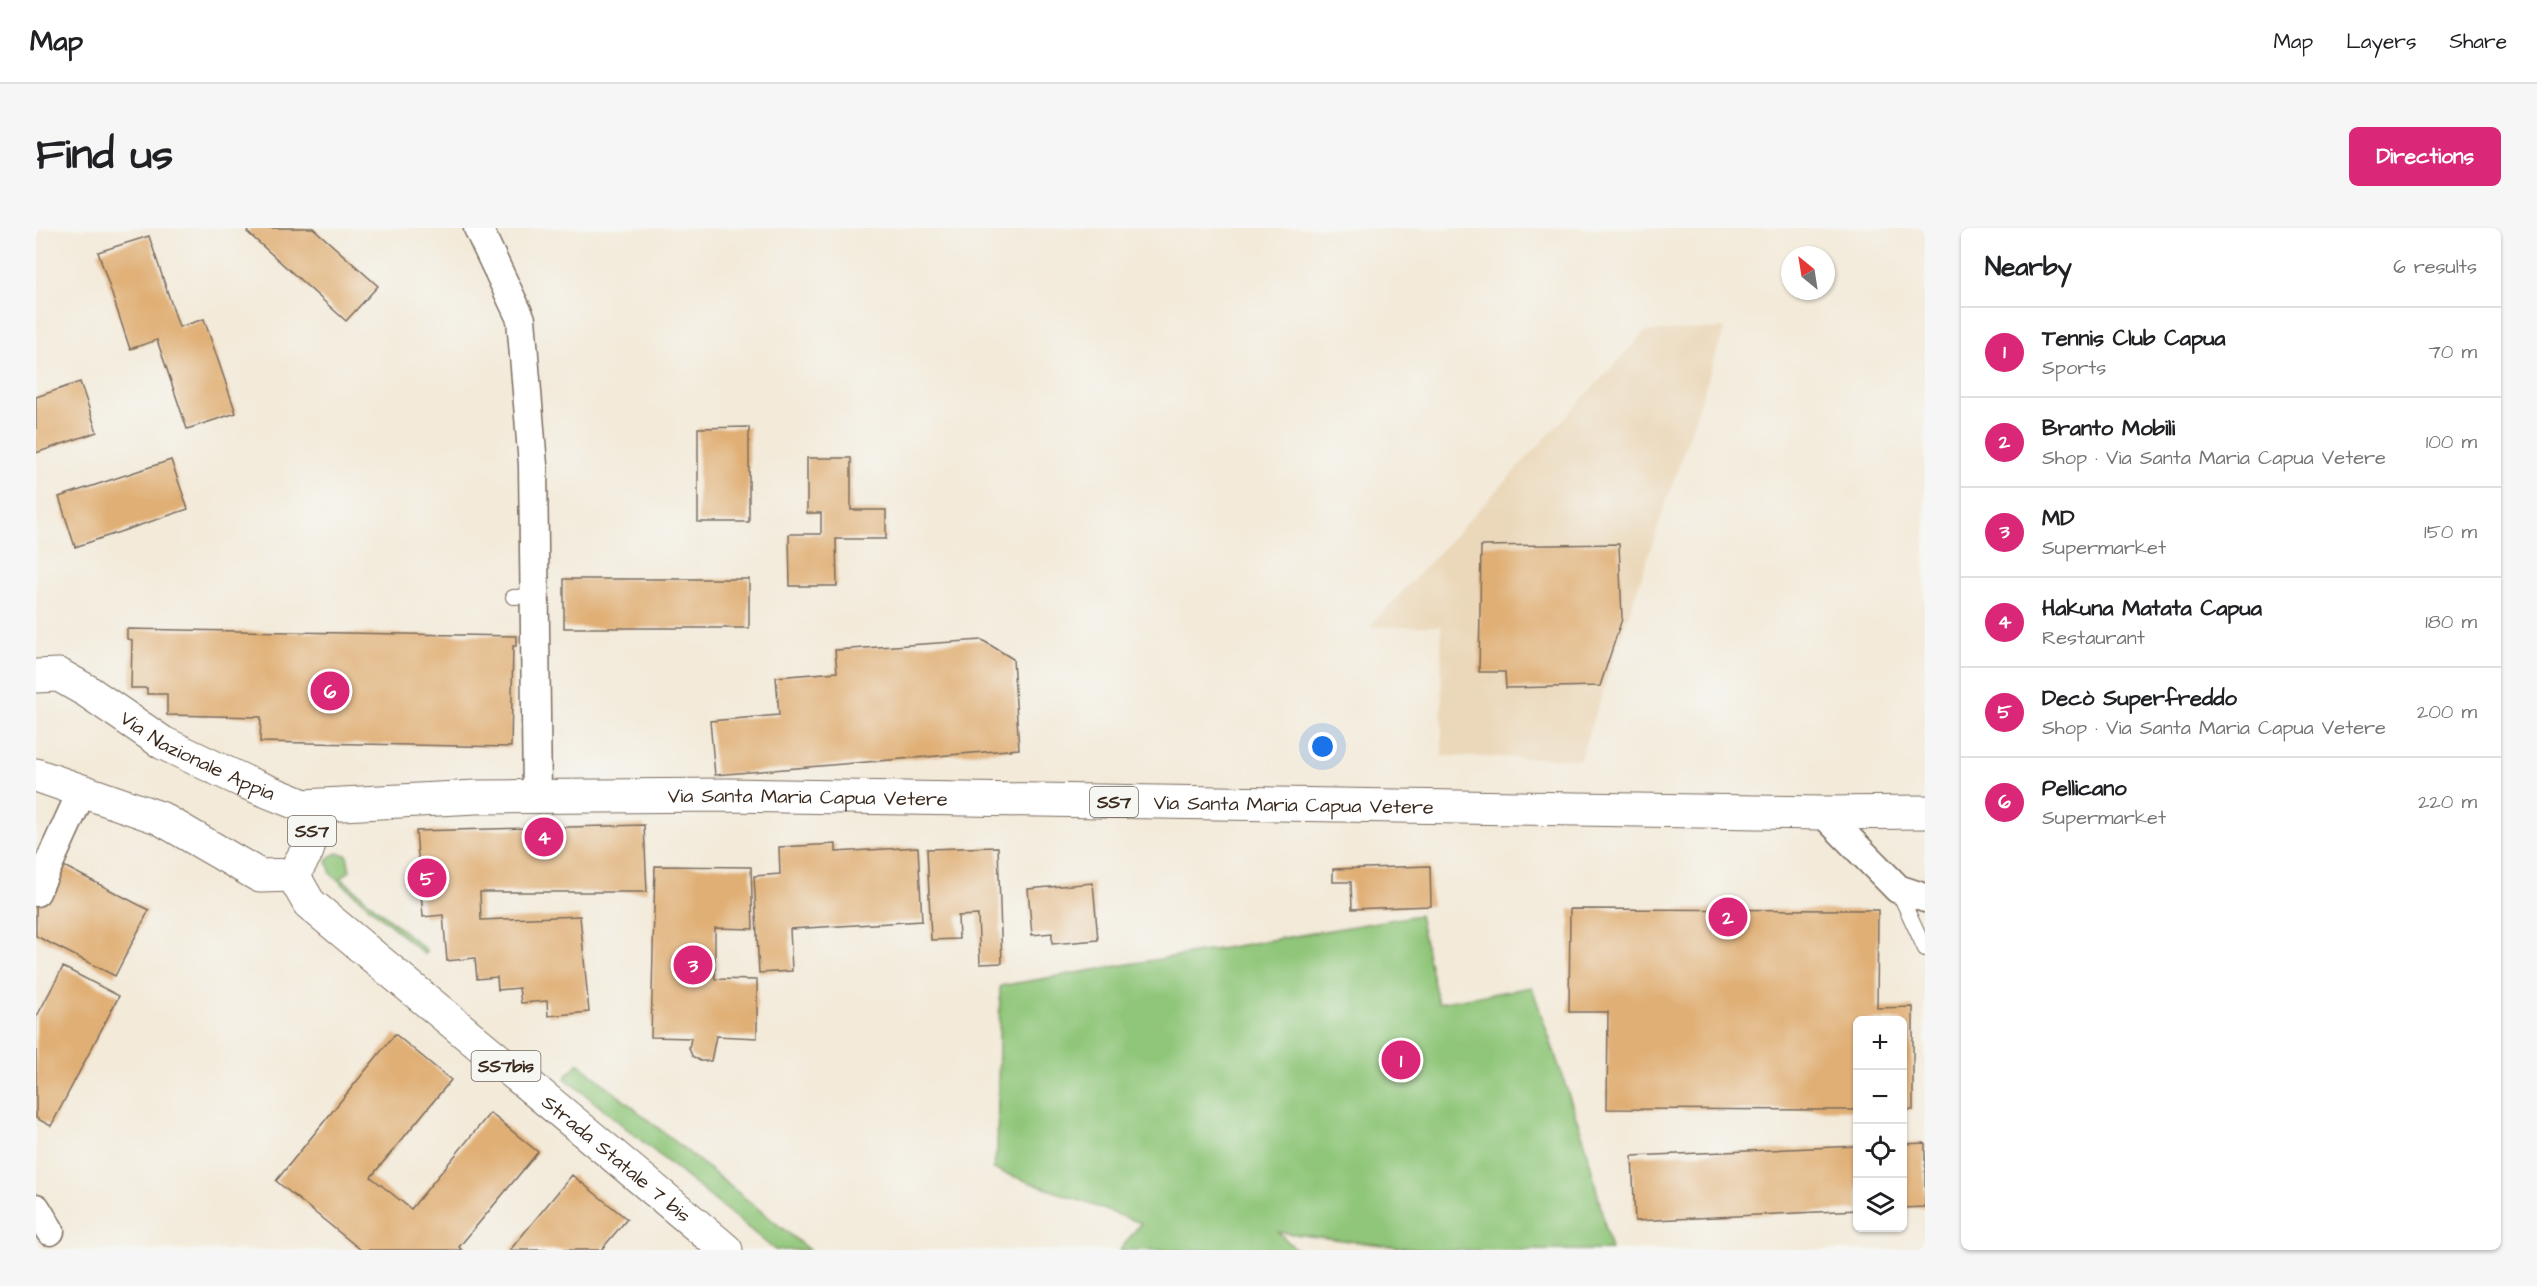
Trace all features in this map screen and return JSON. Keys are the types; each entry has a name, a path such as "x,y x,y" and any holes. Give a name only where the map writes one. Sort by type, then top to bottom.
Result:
{"main road":[{"name":"Via Nazionale Appia","path":"36,676 59,675 87,691 163,743 245,782 304,806"},
{"name":"SS7","path":"36,775 160,818 260,876 293,875 307,851 313,830 304,806"},
{"name":"Via Santa Maria Capua Vetere","path":"304,806 476,797 728,795 1925,813"},
{"name":"Strada Statale 7 bis","path":"293,875 309,903 474,1041 562,1111 726,1250"}],"street":[{"path":"478,228 521,320 533,465 524,597 537,796"},
{"path":"36,892 82,791"},
{"path":"1822,813 1898,889 1925,898"}],"lane":[{"path":"1898,889 1925,949"}],"shaded area":[{"path":"1725,328 1580,759 1442,756 1441,626 1369,627 1645,332"}],"green space":[{"path":"338,853 347,855 350,871 341,878 427,951 424,954 331,874 327,861"},
{"path":"1419,915 1438,1003 1532,987 1586,1146 1611,1250 1422,1250 1278,1232 1297,1250 1120,1250 1141,1223 993,1169 997,1150 1000,986"},
{"path":"578,1063 809,1250 775,1250 565,1078"}],"building":[{"path":"250,228 313,228 378,286 346,321 247,232"},
{"path":"149,236 179,327 204,319 236,413 187,429 157,340 130,349 98,252"},
{"path":"80,382 97,432 36,453 36,397"},
{"path":"749,427 749,522 698,522 698,428"},
{"path":"807,458 851,458 851,510 886,510 886,539 836,539 837,586 790,586 789,534 821,534 821,513 807,513"},
{"path":"171,460 188,509 75,547 59,497"},
{"path":"1619,544 1622,619 1600,686 1506,688 1505,672 1479,672 1481,546"},
{"path":"564,579 749,579 749,628 564,628"},
{"path":"127,629 516,636 516,646 513,646 511,747 260,742 261,717 167,715 167,694 147,694 147,688 131,688 132,640 127,639"},
{"path":"982,640 1013,659 1019,749 715,775 710,721 779,715 776,677 837,672 835,650"},
{"path":"644,825 647,892 480,892 481,920 580,916 589,1012 548,1016 547,1001 521,1003 519,988 498,990 497,977 477,979 475,958 447,961 443,915 423,917 416,831"},
{"path":"836,844 836,852 918,847 922,921 790,929 792,971 759,973 754,876 780,874 779,847"},
{"path":"998,847 1002,963 980,964 978,915 958,916 959,939 931,940 927,849"},
{"path":"56,862 149,910 115,976 36,936 36,900"},
{"path":"655,866 751,867 753,929 715,928 715,979 757,980 757,1038 716,1036 711,1061 700,1061 692,1056 689,1048 691,1038 651,1037"},
{"path":"1430,866 1431,906 1352,909 1351,882 1333,882 1333,869"},
{"path":"1093,883 1098,940 1052,944 1052,933 1032,935 1028,889"},
{"path":"1570,909 1878,910 1877,1008 1913,1007 1913,1110 1907,1110 1907,1016 1853,1016 1853,1110 1607,1109 1608,1012 1569,1012"},
{"path":"63,967 119,996 51,1126 36,1118 36,1018"},
{"path":"395,1034 451,1080 371,1177 411,1209 490,1113 538,1152 459,1247 462,1250 361,1250 276,1181"},
{"path":"1925,1143 1925,1207 1907,1208 1907,1144"},
{"path":"1853,1146 1853,1210 1635,1221 1632,1156"},
{"path":"572,1175 627,1219 601,1250 510,1250"}],"place":[{"name":"Pellicano","path":"330,691"},
{"name":"Hakuna Matata Capua","path":"544,837"},
{"name":"Decò Superfreddo","path":"427,878"},
{"name":"Branto Mobili","path":"1728,917"},
{"name":"MD","path":"693,965"},
{"name":"Tennis Club Capua","path":"1401,1060"}]}
